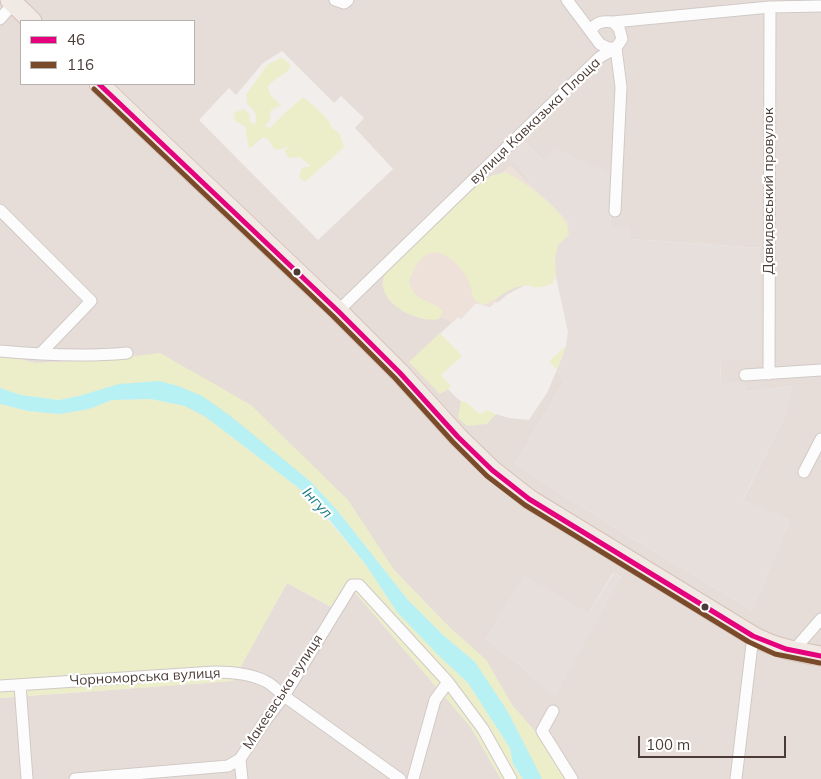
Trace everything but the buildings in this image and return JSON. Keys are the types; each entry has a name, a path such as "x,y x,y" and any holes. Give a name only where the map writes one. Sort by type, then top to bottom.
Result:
{"main road":[{"path":"12,2 31,20"},
{"path":"100,85 338,311 492,470 529,500 767,644 821,656"}],"street":[{"path":"335,0 344,3 348,0"},
{"path":"567,0 600,44 608,48 616,48 622,39 621,33 613,22"},
{"path":"0,19 12,2"},
{"path":"591,31 600,22 770,7 821,6"},
{"name":"Давидовський провулок","path":"769,374 770,7"},
{"path":"600,44 600,57"},
{"name":"вулиця Кавказька Площа","path":"338,311 600,57 616,48 621,87 615,211"},
{"path":"0,210 91,301 40,354"},
{"path":"0,351 100,356 127,353"},
{"path":"745,375 821,370"},
{"path":"804,472 821,439"},
{"name":"Макеєвська вулиця","path":"77,779 228,766 240,758 264,721 284,696 352,585 359,585 448,682"},
{"path":"793,651 821,619"},
{"path":"736,779 753,636"},
{"name":"Чорноморська вулиця","path":"0,686 233,672 266,681 400,779"},
{"path":"413,779 435,700 448,682 483,728 511,779"},
{"path":"20,685 27,779"},
{"path":"553,710 542,732 572,779"},
{"path":"240,758 242,779"}],"shaded area":[{"path":"0,0 821,0 821,779 569,779 552,751 512,705 486,660 449,627 394,570 347,499 101,360 34,363 0,353","holes":["282,51 334,103 341,96 364,118 355,128 393,169 318,240 199,120 229,88 236,95 263,63","525,142 543,160 612,179 610,227 630,239 760,248 720,360 721,383 746,392 792,386 784,418 743,500 790,520 752,610 620,531 515,464 564,382 557,370 547,393 529,420 509,418 496,414 487,423 457,398 415,357 458,317 461,319 476,303 490,307 496,301 497,303 508,294 523,286 552,261 551,254 569,223 528,183 530,180 510,157","613,573 621,577 535,681 530,673 486,639 524,576 588,614"]},
{"path":"525,142 543,160 553,148 612,173 610,227 630,228 630,239 760,248 761,360 720,361 721,383 745,382 746,392 792,386 784,418 743,499 790,520 752,610 620,531 515,464 564,382 557,370 566,346 568,332 551,254 569,223 528,183 530,180 509,157"},
{"path":"510,165 569,223 490,307 476,303 461,319 458,317 453,322 414,309 386,283"},
{"path":"614,573 621,578 555,697 535,681 530,673 486,639 524,575 588,614"},
{"path":"346,582 470,726 501,779 0,779 0,698 232,681 287,583 331,607"}],"green space":[{"path":"282,58 291,65 286,72 268,87 270,95 281,105 271,110 270,120 265,126 270,128 303,97 326,117 332,128 339,133 344,147 305,182 299,177 302,168 311,166 300,157 289,158 284,151 290,146 278,150 273,148 268,139 263,137 249,149 245,126 235,121 234,113 243,109 249,114 250,122 255,125 256,116 247,104 246,95 268,64"},
{"path":"506,172 531,188 548,202 567,224 569,235 558,245 555,259 556,275 552,284 542,287 525,285 517,287 482,305 474,299 467,277 463,271 451,259 436,252 424,256 415,267 409,281 413,292 417,296 443,311 439,319 420,318 399,308 385,293 383,284 387,271 476,187 490,176"},
{"path":"440,333 462,356 441,375 451,386 440,394 409,362"},
{"path":"566,346 557,370 549,361"},
{"path":"0,353 34,363 101,360 160,353 251,405 347,499 394,570 449,627 486,660 512,705 552,751 569,779 542,779 475,662 443,635 408,600 337,510 310,481 229,415 202,396 178,386 79,396 59,400 21,395 0,388"},
{"path":"151,399 185,406 206,417 305,493 366,565 397,612 468,683 510,748 513,764 523,779 501,779 470,726 346,582 332,607 287,583 233,681 0,698 0,404 28,411 59,414 89,409 112,400"},
{"path":"461,401 466,402 480,414 486,410 496,414 487,424 467,426 458,418"}],"water":[{"name":"Інгул","path":"159,381 178,386 202,396 229,415 310,481 337,510 408,600 443,635 475,662 508,712 542,779 523,779 513,764 510,748 468,683 397,612 366,565 305,493 206,417 185,406 151,399 112,400 89,409 59,414 28,411 0,404 0,388 21,395 59,400 119,384"}],"transit line":[{"name":"46","path":"100,85 338,311 492,470 529,499 753,636 786,649 821,656"},
{"name":"116","path":"94,89 333,316 395,378 453,442 487,476 525,505 749,642 775,654 820,663"}]}
